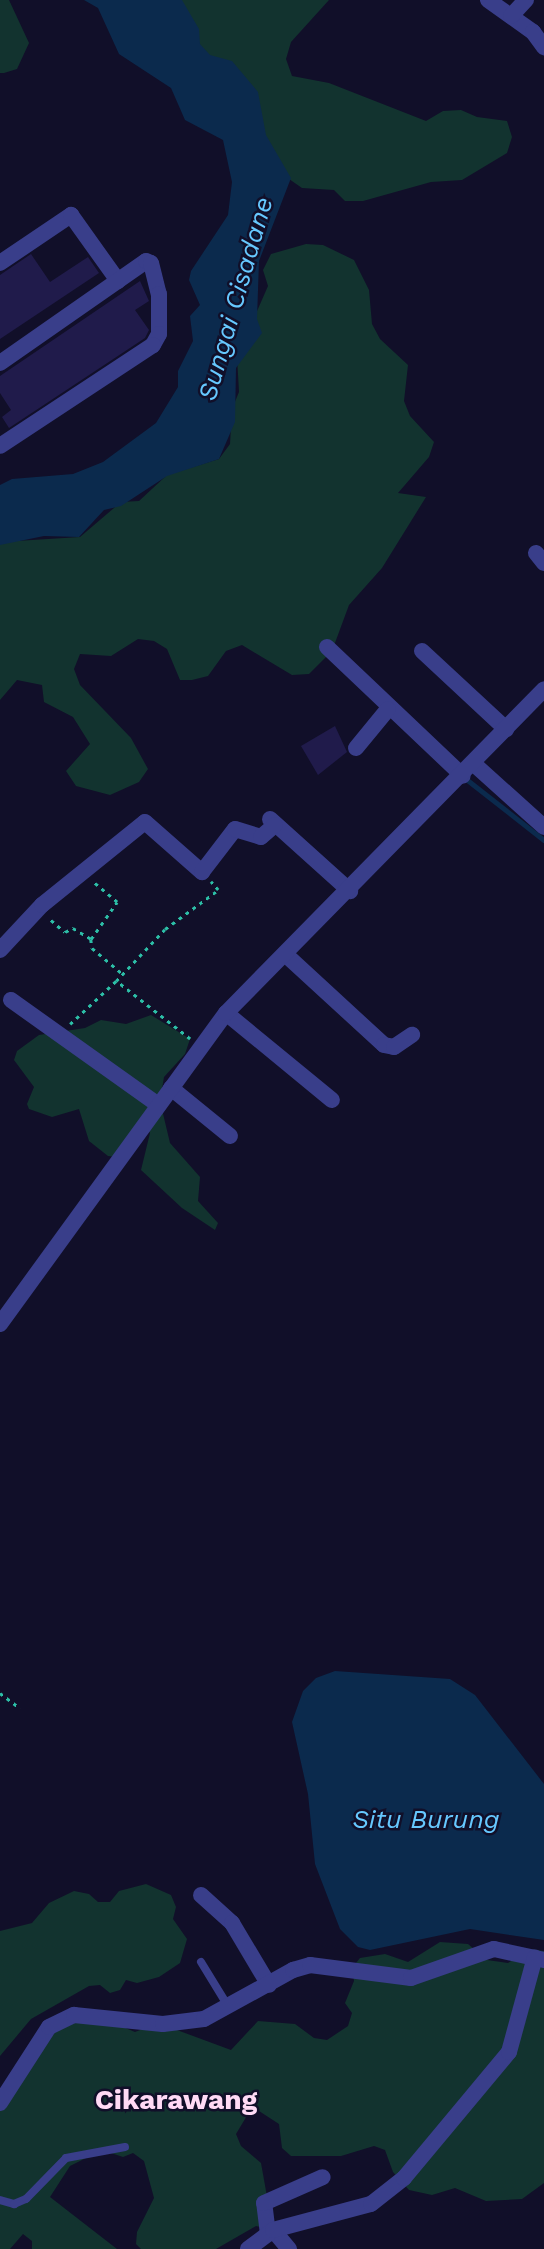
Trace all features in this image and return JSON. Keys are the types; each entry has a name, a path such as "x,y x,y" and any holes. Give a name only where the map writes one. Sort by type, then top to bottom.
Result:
{"street":[{"path":"488,0 511,16 544,47"},
{"path":"511,16 526,0"},
{"path":"0,263 71,215 118,281"},
{"path":"0,363 146,261 152,264 159,294 159,334 153,345 0,446"},
{"path":"327,647 388,709 544,827"},
{"path":"422,650 506,729"},
{"path":"0,1324 226,1013 350,891 544,690"},
{"path":"356,748 388,709"},
{"path":"0,950 38,910 80,872 145,822 202,872 235,829 261,837 273,822 350,891"},
{"path":"285,954 384,1045 394,1047 412,1035"},
{"path":"12,1000 158,1105"},
{"path":"226,1013 332,1100"},
{"path":"171,1088 230,1136"},
{"path":"201,1895 232,1923 269,1985"},
{"path":"0,2103 50,2026 61,2019 93,2016 163,2024 204,2019 310,1965 411,1978 423,1977 477,1952 494,1949 539,1958 509,2052 404,2178 371,2204 270,2232 248,2249"},
{"path":"289,2249 270,2232 264,2203 323,2177"}],"lane":[{"path":"201,1962 229,2008"},
{"path":"0,2200 14,2204 26,2199 66,2158 125,2147"}],"path":[{"path":"80,872 117,902 90,939"},
{"path":"61,1034 124,975 165,929 218,890 202,872"},
{"path":"38,910 65,932 73,928 90,939 92,948 124,975"},
{"path":"116,981 201,1048"},
{"path":"0,1693 20,1707"}],"green space":[{"path":"0,0 9,0 29,43 17,69 4,73 0,73"},
{"path":"177,0 329,0 291,42 286,59 292,76 329,83 426,121 443,111 461,110 477,117 507,121 512,137 507,153 462,180 431,182 363,201 345,201 334,190 302,188 289,179 207,58"},
{"path":"306,244 323,245 354,260 369,290 372,324 380,339 408,365 404,401 410,416 434,442 429,457 398,493 426,497 382,568 349,605 332,651 309,674 292,675 242,645 226,651 208,676 192,680 180,680 167,649 154,641 138,639 111,656 80,654 74,669 80,685 131,738 148,769 139,782 110,795 76,786 66,771 90,744 73,717 44,702 42,685 17,680 0,700 0,542 80,537 121,502 139,501 167,475 219,459 230,444 232,409 239,392 237,357 268,286 263,270 271,254"},
{"path":"151,1015 190,1039 185,1054 164,1077 160,1101 170,1143 200,1177 198,1201 218,1223 215,1230 182,1208 141,1170 150,1133 146,1126 116,1157 108,1156 89,1141 79,1109 52,1117 29,1109 27,1104 34,1087 14,1060 17,1051 39,1035 85,1028 101,1020 126,1024"},
{"path":"146,1884 171,1895 176,1907 173,1919 187,1939 180,1963 159,1977 137,1983 126,1980 120,1990 110,1993 100,1985 89,1986 31,2019 0,2056 0,1931 32,1923 49,1903 74,1891 89,1894 98,1902 110,1902 119,1891"},
{"path":"440,1942 468,1944 487,1960 508,1963 530,1949 544,1951 544,2183 522,2199 486,2201 455,2188 432,2195 409,2190 393,2172 385,2150 374,2146 341,2156 291,2156 282,2148 279,2124 259,2111 248,2114 236,2134 241,2146 261,2163 273,2230 256,2226 216,2249 141,2249 136,2244 137,2232 154,2198 144,2161 133,2153 123,2157 102,2150 70,2166 50,2197 117,2249 32,2249 32,2241 23,2234 10,2249 0,2249 0,2101 60,2026 99,2017 135,2032 158,2023 231,2050 258,2021 295,2024 314,2038 327,2040 348,2026 352,2013 345,2003 354,1981 352,1968 360,1958 385,1954 408,1962"}],"water":[{"name":"Sungai Cisadane","path":"84,0 182,0 199,29 200,44 210,55 232,61 258,92 266,135 291,178 259,261 257,319 262,333 236,368 235,422 219,459 167,476 121,506 104,510 79,537 44,536 0,545 0,485 12,479 73,474 103,462 156,423 178,387 178,371 193,341 190,316 200,305 189,280 191,271 228,215 232,182 223,140 185,120 171,88 119,54 98,8"},
{"name":"Situ Burung","path":"335,1671 450,1679 475,1695 544,1784 544,1940 470,1929 370,1950 358,1947 340,1929 315,1864 308,1794 292,1722 303,1691 316,1678"}],"building":[{"path":"31,254 50,282 88,257 99,273 0,339 0,275"},
{"path":"140,281 149,301 135,310 149,330 145,338 9,428 2,417 11,410 0,393 0,376"},
{"path":"335,726 347,752 318,775 301,746"}],"waterway":[{"path":"465,778 544,840"}],"district":[{"name":"Cikarawang","path":"176,2100"}]}
